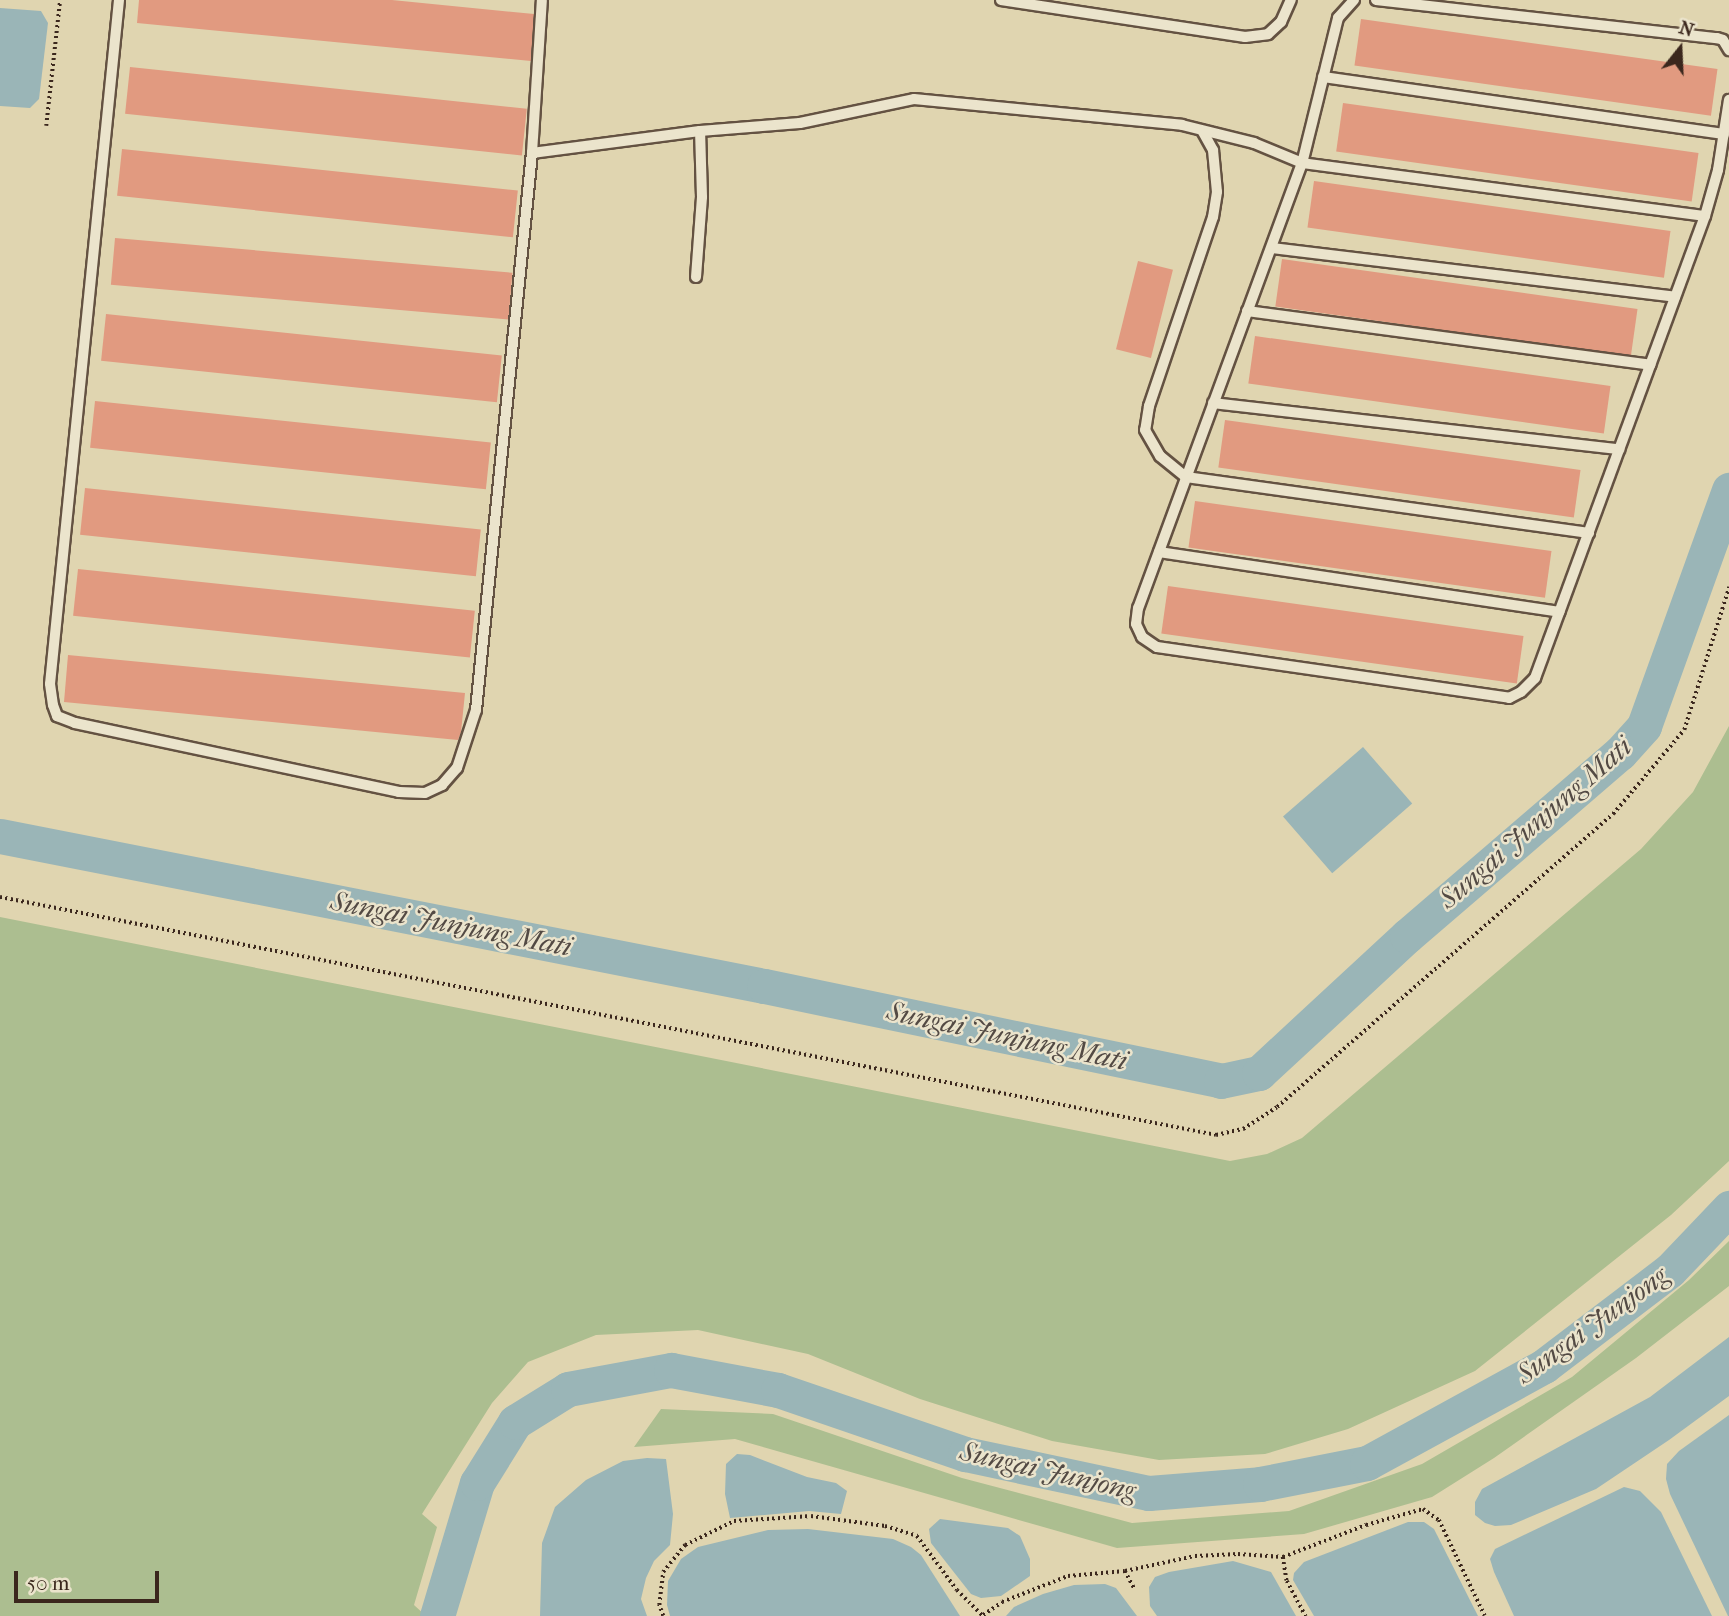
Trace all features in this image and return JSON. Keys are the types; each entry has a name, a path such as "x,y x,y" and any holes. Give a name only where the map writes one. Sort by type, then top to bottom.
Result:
{"lane":[{"path":"119,0 50,684 57,716 75,723 400,792 425,793 442,785 457,768 476,710 532,153 542,0"},
{"path":"1001,0 1035,3 1245,37 1268,34 1280,22 1290,0"},
{"path":"1354,0 1338,18 1303,163 1138,608 1136,624 1142,637 1157,647 1509,698 1535,678 1705,216 1729,100"},
{"path":"1376,0 1717,38 1723,40 1729,50"},
{"path":"1323,77 1724,134"},
{"path":"532,153 700,131 800,123 914,99 1182,125 1254,143 1303,163 1705,216"},
{"path":"696,277 702,197 700,131"},
{"path":"1203,132 1213,150 1216,171 1213,217 1144,429 1160,456 1186,477 1589,533"},
{"path":"1272,248 1675,297"},
{"path":"1247,310 1650,365"},
{"path":"1213,403 1619,449"},
{"path":"1159,552 1560,612"}],"path":[{"path":"46,126 60,0"},
{"path":"0,897 1216,1135 1243,1129 1278,1107 1613,814 1684,730 1729,587"},
{"path":"663,1616 659,1605 663,1572 685,1545 734,1521 811,1516 885,1526 917,1536 957,1590 983,1616 1002,1602 1068,1576 1125,1571 1195,1556 1238,1554 1283,1557 1366,1525 1423,1509 1439,1520 1485,1616"},
{"path":"1283,1557 1287,1581 1306,1616"},
{"path":"1125,1571 1135,1590"}],"green space":[{"path":"1729,726 1729,1161 1671,1215 1475,1371 1348,1429 1265,1454 1159,1460 1052,1441 920,1399 808,1354 698,1330 596,1335 528,1362 492,1403 422,1514 437,1527 414,1605 426,1616 0,1616 0,917 1230,1161 1267,1154 1302,1138 1641,849 1693,792"},
{"path":"1729,1241 1729,1286 1636,1358 1494,1458 1432,1497 1304,1534 1117,1548 735,1439 634,1447 661,1409 773,1414 962,1478 1132,1523 1289,1511 1422,1464 1572,1377 1689,1280"}],"water":[{"path":"0,8 41,11 48,23 39,99 30,108 0,106"},
{"path":"1363,747 1412,804 1332,873 1283,817"},
{"path":"1729,1337 1729,1396 1669,1440 1596,1489 1511,1525 1495,1526 1485,1523 1475,1515 1475,1502 1482,1489 1650,1397"},
{"path":"1729,1415 1728,1616 1670,1494 1666,1479 1667,1464 1679,1451"},
{"path":"737,1454 750,1455 807,1477 836,1483 847,1491 841,1514 809,1511 730,1518 725,1494 726,1464"},
{"path":"666,1459 673,1514 670,1545 654,1561 646,1578 641,1599 647,1616 540,1616 542,1543 555,1507 586,1480 623,1461"},
{"path":"1624,1487 1640,1491 1661,1512 1712,1616 1514,1616 1490,1559 1495,1549"},
{"path":"940,1519 1008,1528 1020,1536 1030,1559 1030,1576 1001,1596 981,1598 971,1594 931,1543 929,1529"},
{"path":"1408,1522 1424,1522 1434,1529 1478,1616 1314,1616 1293,1580 1294,1573 1304,1562"},
{"path":"808,1529 893,1539 911,1547 921,1555 960,1616 670,1616 667,1605 668,1581 681,1559 698,1547 768,1530"},
{"path":"1233,1561 1271,1572 1296,1616 1157,1616 1150,1606 1149,1587 1155,1577"},
{"path":"1105,1584 1116,1588 1137,1616 1006,1616 1014,1607 1043,1594 1074,1585"}],"building":[{"path":"139,0 392,0 534,14 531,61 137,23"},
{"path":"1361,19 1717,69 1711,116 1354,66"},
{"path":"130,67 527,109 522,155 125,114"},
{"path":"1343,103 1699,153 1692,201 1336,152"},
{"path":"122,149 518,191 513,237 117,196"},
{"path":"1314,181 1670,231 1664,278 1307,228"},
{"path":"115,238 512,273 508,320 111,285"},
{"path":"1282,259 1638,309 1631,356 1275,307"},
{"path":"1138,261 1173,270 1151,358 1116,349"},
{"path":"106,314 502,356 497,402 101,361"},
{"path":"1255,336 1611,386 1604,433 1248,384"},
{"path":"95,401 491,443 486,489 90,448"},
{"path":"1225,420 1581,470 1574,517 1218,468"},
{"path":"85,488 481,530 476,576 80,535"},
{"path":"1195,501 1551,551 1545,598 1188,548"},
{"path":"78,569 475,611 470,657 73,616"},
{"path":"1168,586 1524,636 1517,683 1161,634"},
{"path":"68,655 465,693 461,732 458,740 64,702"}],"waterway":[{"name":"Sungai Junjung Mati","path":"0,836 764,986 1221,1081 1259,1073 1407,936 1620,753 1644,726 1729,490"},
{"name":"Sungai Junjong","path":"437,1616 477,1483 515,1422 568,1389 671,1370 778,1390 965,1454 1149,1493 1260,1484 1367,1463 1544,1366 1670,1270 1729,1208"}]}
